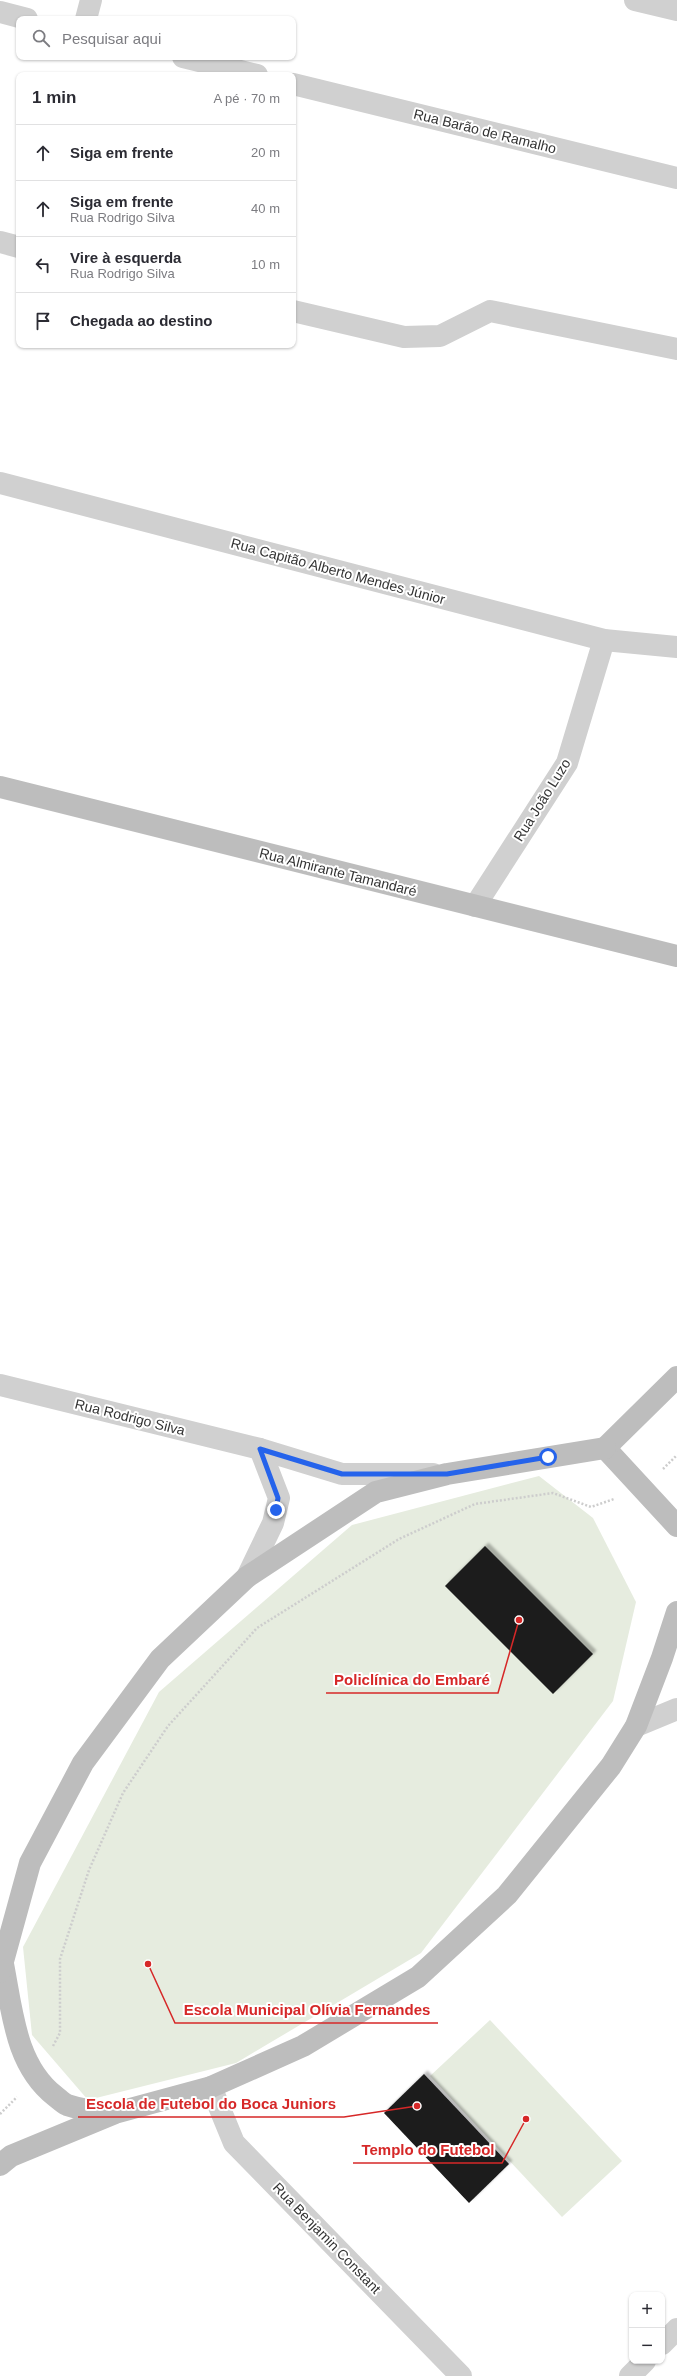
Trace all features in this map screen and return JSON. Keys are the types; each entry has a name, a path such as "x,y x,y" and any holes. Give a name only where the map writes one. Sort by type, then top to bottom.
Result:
{"main road":[{"name":"Rua Almirante Tamandaré","path":"0,787 677,956"},
{"path":"115,2113 89,2111 66,2104 36,2078 23,2055 16,2032 1,1963 30,1863 83,1763 160,1659 247,1577 376,1492 447,1474 605,1448 677,1377"},
{"path":"605,1448 677,1526 677,1537"},
{"path":"0,2165 11,2156 115,2113 211,2087 303,2046 418,1978 507,1895 611,1766 636,1726 662,1658 677,1612"}],"street":[{"path":"87,16 91,0"},
{"path":"635,0 677,10"},
{"path":"0,12 16,16"},
{"path":"191,60 217,70 233,72"},
{"name":"Rua Barão de Ramalho","path":"296,85 677,177"},
{"path":"0,242 16,246"},
{"path":"296,312 404,337 440,336 490,311 677,349"},
{"name":"Rua Capitão Alberto Mendes Júnior","path":"0,483 604,640 677,647"},
{"name":"Rua João Luzo","path":"474,906 567,763 604,640"},
{"name":"Rua Rodrigo Silva","path":"0,1385 260,1449 342,1474 447,1474"},
{"path":"247,1577 273,1523 278,1498 260,1449"},
{"path":"636,1726 677,1709"},
{"name":"Rua Benjamin Constant","path":"211,2087 234,2143 461,2376"},
{"path":"665,2341 677,2330"},
{"path":"630,2376 642,2364"}],"path":[{"path":"36,2078 60,2033 60,1959 89,1870 123,1793 168,1726 257,1628 398,1540 475,1504 554,1493 591,1507 643,1489"}],"shaded area":[{"path":"539,1476 593,1518 636,1602 613,1701 421,1953 236,2063 88,2100 32,2035 23,1947 159,1692 352,1525"},
{"path":"490,2020 622,2161 562,2217 430,2076"}],"building":[{"path":"485,1546 593,1654 553,1694 445,1586"},
{"path":"424,2074 509,2164 469,2203 384,2113"}],"place":[{"name":"Policlínica do Embaré","path":"519,1620"},
{"name":"Escola Municipal Olívia Fernandes","path":"148,1964"},
{"name":"Escola de Futebol do Boca Juniors","path":"417,2106"},
{"name":"Templo do Futebol","path":"526,2119"}],"route":[{"path":"276,1510 278,1498 260,1449 342,1474 447,1474 548,1457"}]}
